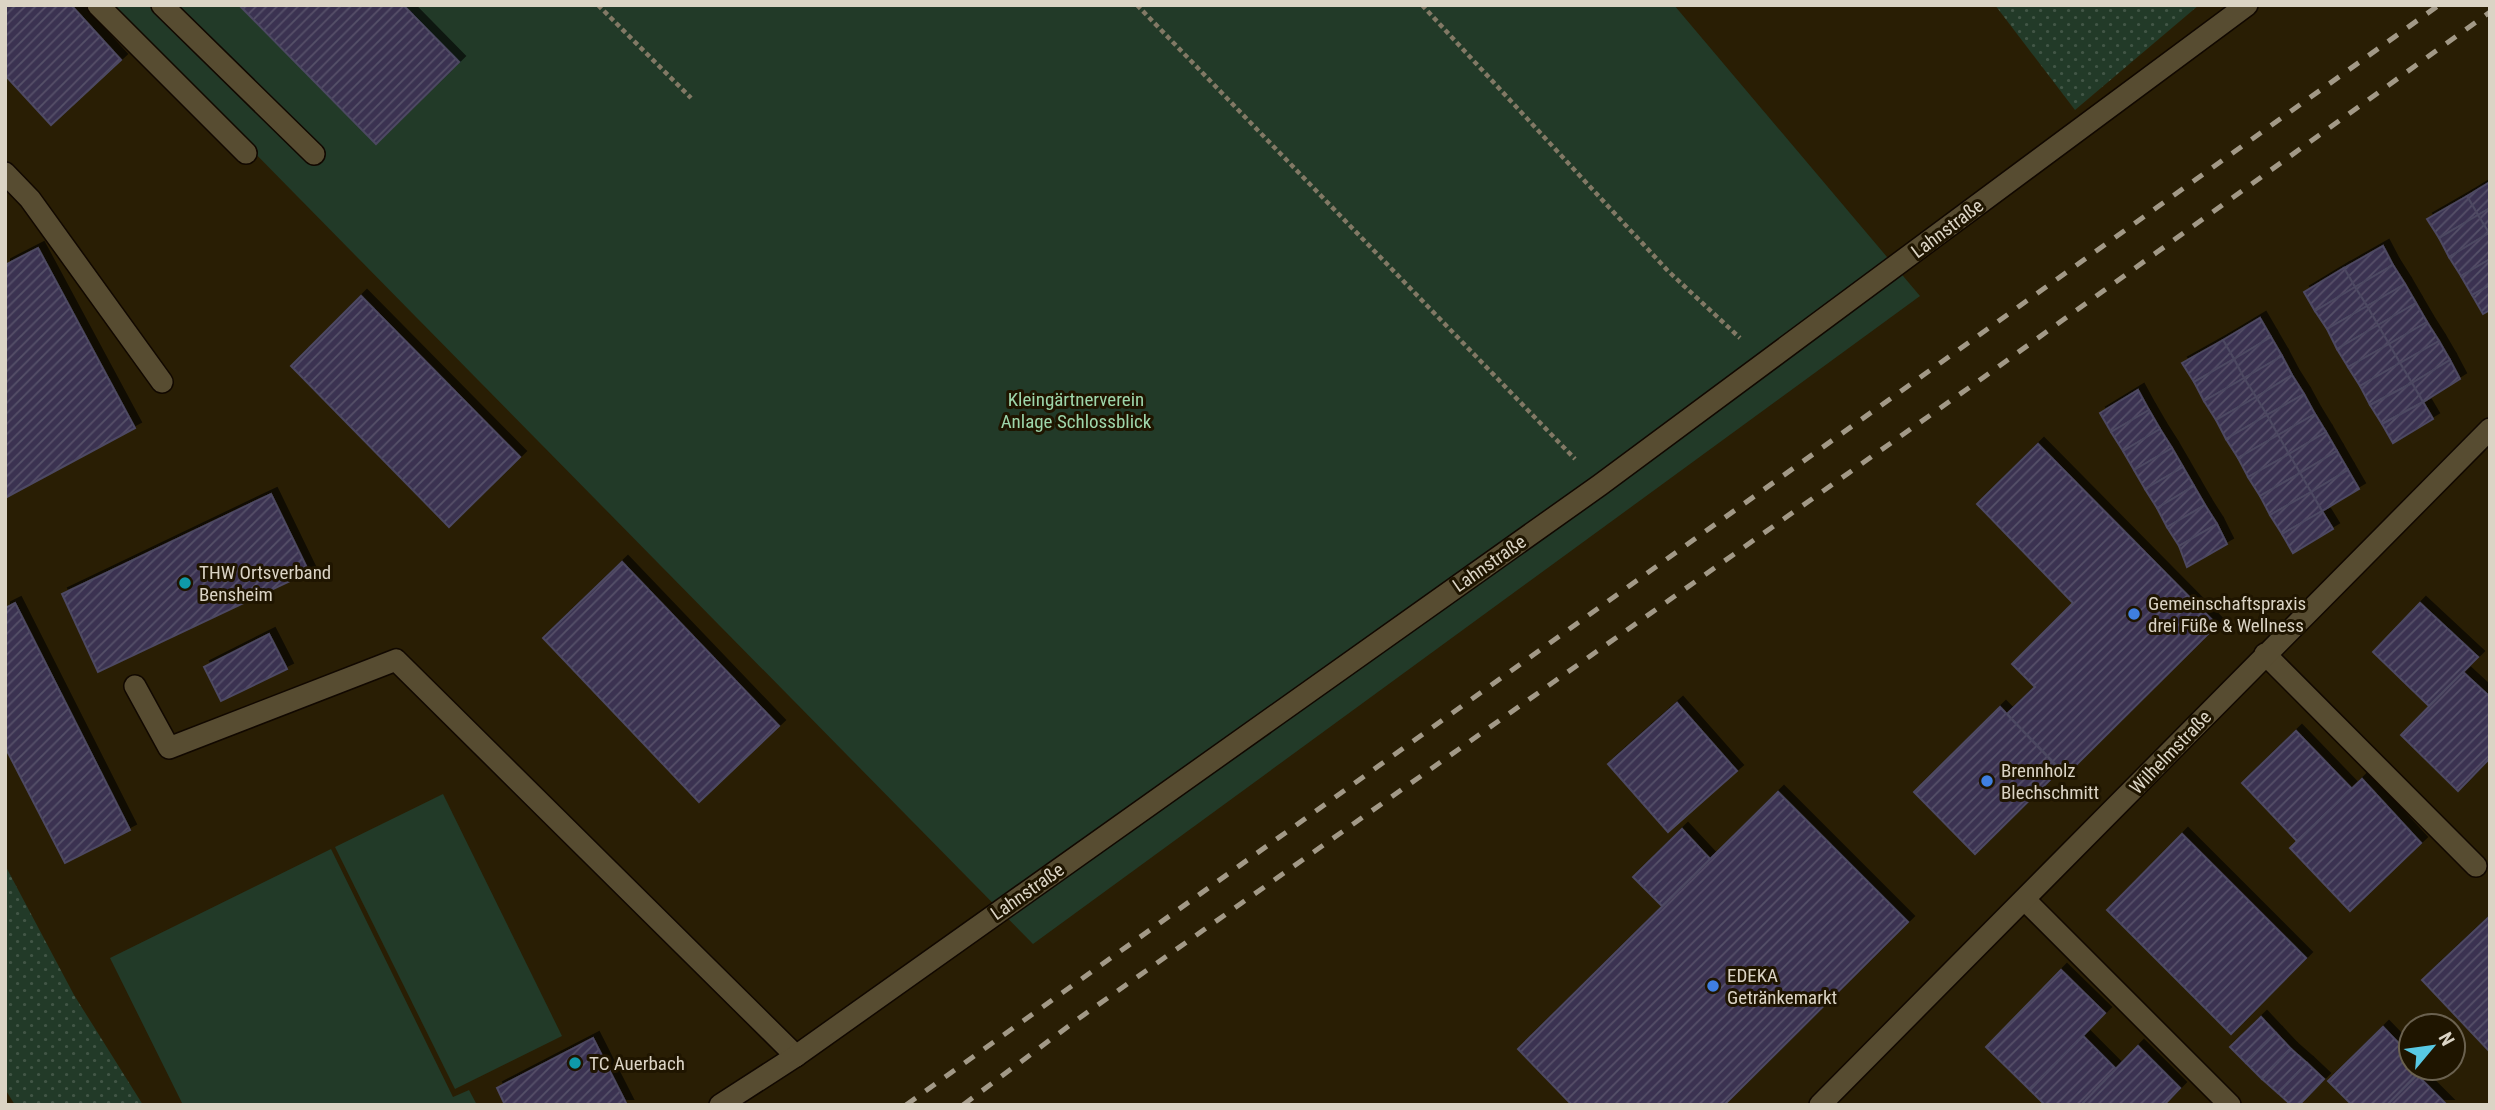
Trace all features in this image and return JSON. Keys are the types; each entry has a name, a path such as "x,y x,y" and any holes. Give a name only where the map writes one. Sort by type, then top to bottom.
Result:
{"street":[{"path":"98,5 246,153"},
{"path":"162,5 314,154"},
{"name":"Lahnstraße","path":"720,1105 796,1056 1600,485 2247,5"},
{"path":"5,173 30,199 162,382"},
{"name":"Wilhelmstraße","path":"1820,1105 2490,429"},
{"path":"2266,654 2476,866"},
{"path":"135,686 169,748 396,660 796,1056"},
{"path":"2025,900 2230,1105"}],"path":[{"path":"598,5 691,97"},
{"path":"1137,5 1600,485"},
{"path":"1422,5 1668,271 1766,363"}],"green space":[{"name":"Kleingärtnerverein Anlage Schlossblick","path":"109,5 1674,5 1920,296 1033,944"},
{"path":"1995,5 2199,5 2075,110"},
{"path":"443,794 562,1036 455,1089 335,847"},
{"path":"331,849 453,1097 469,1090 477,1105 183,1105 110,958"},
{"path":"5,865 74,995 143,1105 15,1105 5,1089"}],"building":[{"path":"5,5 71,5 121,60 51,125 5,75"},
{"path":"239,5 403,5 459,62 376,144"},
{"path":"2490,182 2490,208 2478,215 2467,196"},
{"path":"2467,196 2478,215 2439,238 2427,219"},
{"path":"2490,208 2490,233 2489,233 2478,215"},
{"path":"2478,215 2489,233 2449,257 2439,238"},
{"path":"2489,233 2490,259 2461,276 2449,257"},
{"path":"2383,246 2393,265 2355,287 2344,268"},
{"path":"38,248 135,428 5,498 5,265"},
{"path":"2490,259 2490,285 2472,295 2461,276"},
{"path":"2393,265 2405,284 2367,306 2355,287"},
{"path":"2344,268 2355,287 2315,311 2304,292"},
{"path":"2405,284 2416,303 2378,325 2367,306"},
{"path":"2490,285 2490,310 2483,314 2472,295"},
{"path":"2355,287 2367,306 2327,329 2315,311"},
{"path":"361,296 520,457 449,527 291,366"},
{"path":"2416,303 2427,322 2389,344 2378,325"},
{"path":"2367,306 2378,325 2337,349 2327,329"},
{"path":"2260,318 2271,337 2234,359 2223,340"},
{"path":"2427,322 2439,341 2400,363 2389,344"},
{"path":"2378,325 2389,344 2348,367 2337,349"},
{"path":"2271,337 2282,356 2244,378 2234,359"},
{"path":"2223,340 2234,359 2194,382 2182,363"},
{"path":"2439,341 2450,360 2412,383 2400,363"},
{"path":"2389,344 2400,363 2360,386 2348,367"},
{"path":"2282,356 2292,375 2256,397 2244,378"},
{"path":"2234,359 2244,378 2204,401 2194,382"},
{"path":"2450,360 2460,379 2423,402 2412,383"},
{"path":"2400,363 2412,383 2370,405 2360,386"},
{"path":"2292,375 2304,394 2267,415 2256,397"},
{"path":"2244,378 2256,397 2216,420 2204,401"},
{"path":"2412,383 2423,402 2382,424 2370,405"},
{"path":"2138,390 2149,410 2111,432 2100,413"},
{"path":"2304,394 2315,414 2278,435 2267,415"},
{"path":"2256,397 2267,415 2226,439 2216,420"},
{"path":"2423,402 2433,419 2393,443 2382,424"},
{"path":"2149,410 2160,429 2123,451 2111,432"},
{"path":"2315,414 2326,432 2289,454 2278,435"},
{"path":"2267,415 2278,435 2238,458 2226,439"},
{"path":"2160,429 2172,448 2134,470 2123,451"},
{"path":"2326,432 2337,451 2300,473 2289,454"},
{"path":"2278,435 2289,454 2248,477 2238,458"},
{"name":"Gemeinschaftspraxis drei Füße & Wellness","path":"2038,444 2217,625 2066,775 2007,714 2035,687 2012,664 2073,603 1977,504"},
{"path":"2172,448 2183,467 2145,489 2134,470"},
{"path":"2337,451 2348,470 2311,492 2300,473"},
{"path":"2289,454 2300,473 2260,496 2248,477"},
{"path":"2183,467 2194,486 2157,508 2145,489"},
{"path":"2348,470 2359,489 2322,511 2311,492"},
{"path":"2300,473 2311,492 2270,515 2260,496"},
{"path":"2194,486 2205,505 2167,527 2157,508"},
{"path":"2311,492 2322,511 2282,534 2270,515"},
{"name":"THW Ortsverband Bensheim","path":"271,494 309,572 98,672 62,594"},
{"path":"2205,505 2217,524 2179,546 2167,527"},
{"path":"2322,511 2333,529 2293,553 2282,534"},
{"path":"2217,524 2227,544 2187,567 2179,546"},
{"path":"622,562 779,726 699,802 543,638"},
{"path":"15,603 130,830 65,863 5,747 5,608"},
{"path":"2420,603 2478,657 2429,706 2373,652"},
{"path":"269,634 287,669 221,701 204,667"},
{"path":"2463,672 2490,697 2490,758 2458,791 2401,735"},
{"path":"1677,703 1737,771 1668,832 1608,764"},
{"name":"Brennholz Blechschmitt","path":"2000,707 2060,770 1975,854 1914,792"},
{"path":"2296,731 2352,789 2297,841 2242,783"},
{"path":"2362,779 2421,843 2350,911 2290,848"},
{"name":"EDEKA Getränkemarkt","path":"1778,792 1908,922 1724,1105 1572,1105 1518,1049"},
{"path":"1682,829 1710,859 1662,906 1633,877"},
{"path":"2182,834 2306,958 2231,1034 2107,910"},
{"path":"2490,916 2490,1052 2467,1028 2467,1012 2452,1012 2422,980"},
{"path":"2061,970 2105,1013 2030,1090 1986,1047"},
{"path":"2261,1017 2276,1033 2246,1063 2230,1047"},
{"path":"2383,1027 2397,1042 2397,1082 2409,1082 2387,1105 2352,1105 2328,1081"},
{"path":"2276,1033 2291,1049 2262,1079 2246,1063"},
{"path":"2083,1036 2116,1069 2081,1105 2045,1105 2030,1090"},
{"name":"TC Auerbach","path":"593,1038 627,1105 505,1105 497,1088"},
{"path":"2138,1046 2180,1088 2164,1105 2081,1105"},
{"path":"2291,1049 2307,1063 2278,1093 2262,1079"},
{"path":"2307,1063 2324,1079 2299,1105 2291,1105 2278,1093"},
{"path":"2410,1082 2424,1082 2447,1105 2387,1105"}],"railway":[{"path":"906,1105 2439,5"},
{"path":"963,1105 1078,1019 1977,382 2490,12"}],"place":[{"name":"THW Ortsverband Bensheim","path":"185,583"},
{"name":"Gemeinschaftspraxis drei Füße & Wellness","path":"2134,614"},
{"name":"Brennholz Blechschmitt","path":"1987,781"},
{"name":"EDEKA Getränkemarkt","path":"1713,986"},
{"name":"TC Auerbach","path":"575,1063"}]}
